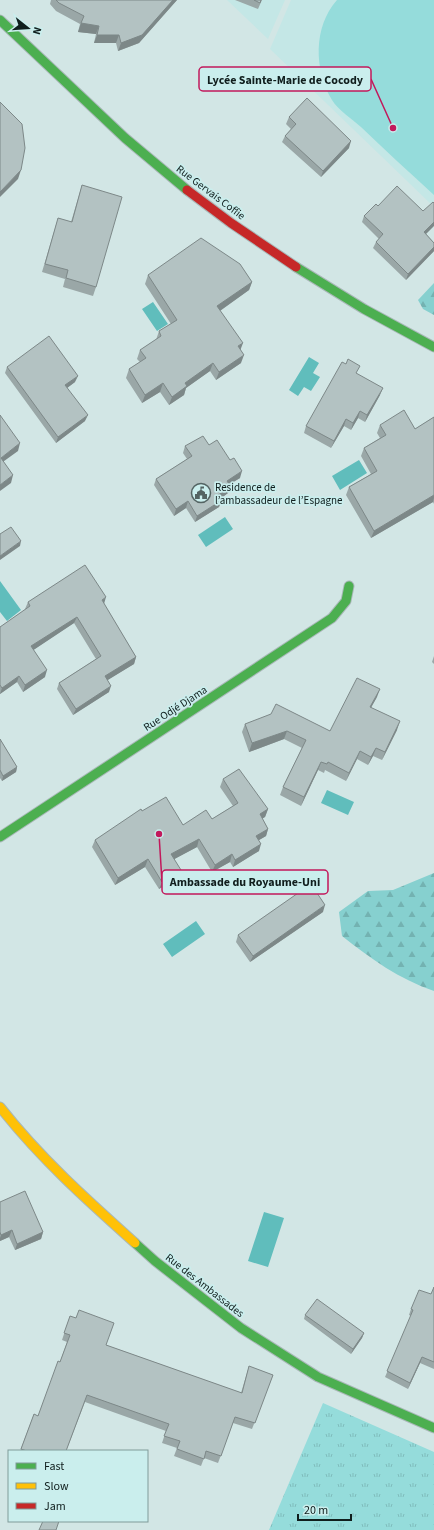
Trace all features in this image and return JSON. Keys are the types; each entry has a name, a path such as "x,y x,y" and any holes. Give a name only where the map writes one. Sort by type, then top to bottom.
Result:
{"street":[{"name":"Rue Gervais Coffie","path":"0,20 109,123 167,174 231,223 298,270 348,300 434,347"},
{"name":"Rue Odjé Djama","path":"0,837 332,618 346,601 349,586"},
{"name":"Rue des Ambassades","path":"0,1107 22,1135 60,1175 155,1261 241,1328 318,1377 434,1428"}],"shaded area":[{"path":"227,0 285,0 268,39"},
{"path":"291,0 434,0 434,207 270,49"},
{"path":"153,302 168,324 157,331 142,309"},
{"path":"309,357 319,363 313,373 320,377 311,391 304,387 298,396 289,390"},
{"path":"359,460 367,473 340,490 332,476"},
{"path":"225,517 233,529 206,547 198,535"},
{"path":"0,581 21,610 7,621 0,612"},
{"path":"327,790 354,802 348,815 321,803"},
{"path":"196,921 205,934 172,957 163,944"},
{"path":"264,1212 284,1218 268,1267 248,1261"}],"green space":[{"path":"337,0 434,0 434,195 345,114 332,100 326,88 319,62 320,36 329,11"},
{"path":"434,283 434,315 423,309 418,300"},
{"path":"434,873 434,991 409,981 386,968 342,936 339,912 368,891 393,890"},
{"path":"323,1403 434,1452 434,1530 269,1530"}],"building":[{"path":"56,0 173,0 142,35 121,43 119,35 97,35 99,26 81,23 84,16"},
{"path":"254,0 261,0 260,3"},
{"path":"307,98 351,141 323,171 285,136 296,124 289,117"},
{"path":"0,102 22,124 25,148 21,170 0,192"},
{"path":"82,185 122,197 96,287 66,278 68,270 45,264 58,218 72,222"},
{"path":"397,186 423,211 433,202 434,203 434,222 424,232 434,243 434,247 408,274 376,242 383,234 364,216 376,204 378,206"},
{"path":"201,238 240,264 252,282 217,306 243,343 238,346 244,355 219,372 213,363 185,383 187,386 172,397 163,383 145,395 129,369 146,358 140,350 161,336 159,331 177,320 148,275"},
{"path":"49,336 78,376 65,385 88,415 58,437 7,367"},
{"path":"348,359 360,366 356,373 383,388 367,415 360,411 353,423 346,419 334,441 306,426 342,362 346,364"},
{"path":"404,410 415,429 434,417 434,495 374,531 349,487 377,471 364,448 386,435 380,425"},
{"path":"0,415 20,443 1,458 13,475 0,485"},
{"path":"203,436 209,445 217,440 230,460 234,458 242,471 227,481 231,487 218,495 222,500 197,516 188,501 176,509 156,479 192,456 185,446"},
{"path":"11,527 21,541 0,556 0,534"},
{"path":"85,565 106,597 102,600 136,657 105,676 111,686 76,709 59,683 101,656 77,617 31,646 47,670 25,685 19,676 2,688 0,685 0,627 30,606 28,602"},
{"path":"357,678 380,689 370,707 400,721 385,752 376,748 371,757 360,751 349,773 328,762 327,764 321,762 304,797 283,787 306,740 287,731 252,743 245,724 271,714 276,704 330,731"},
{"path":"0,739 17,767 3,776 0,770"},
{"path":"239,769 268,809 260,814 268,829 256,836 261,844 235,860 232,854 215,865 199,839 171,854 181,870 162,882 148,859 118,878 95,840 141,809 142,811 166,797 183,825 206,810 212,819 238,803 223,779"},
{"path":"311,884 325,905 253,956 238,935"},
{"path":"25,1191 43,1232 17,1244 12,1230 1,1235 0,1202"},
{"path":"434,1287 434,1362 422,1357 410,1383 387,1371 413,1310 411,1309 419,1290 431,1294"},
{"path":"317,1299 364,1333 353,1349 305,1315"},
{"path":"79,1310 114,1323 106,1345 242,1393 249,1366 273,1375 255,1423 235,1417 221,1456 206,1451 204,1459 177,1449 180,1441 164,1436 169,1424 87,1395 66,1450 21,1449 34,1414 38,1416 58,1361 60,1362 70,1335 64,1333 70,1316 76,1318"},
{"path":"43,1522 59,1522 56,1530 39,1530"}],"traffic: fast":[{"path":"0,20 125,138 187,190"},
{"path":"296,267 364,309 434,347"},
{"path":"0,837 332,618 346,601 349,586"},
{"path":"135,1243 155,1261 241,1328 318,1377 434,1428"}],"traffic: slow":[{"path":"0,1107 31,1144 82,1195 135,1243"}],"traffic: jam":[{"path":"187,190 231,223 296,267"}],"place":[{"name":"Lycée Sainte-Marie de Cocody","path":"393,128"},
{"name":"Residence de l’ambassadeur de l’Espagne","path":"201,493"},
{"name":"Ambassade du Royaume-Uni","path":"159,834"}]}
